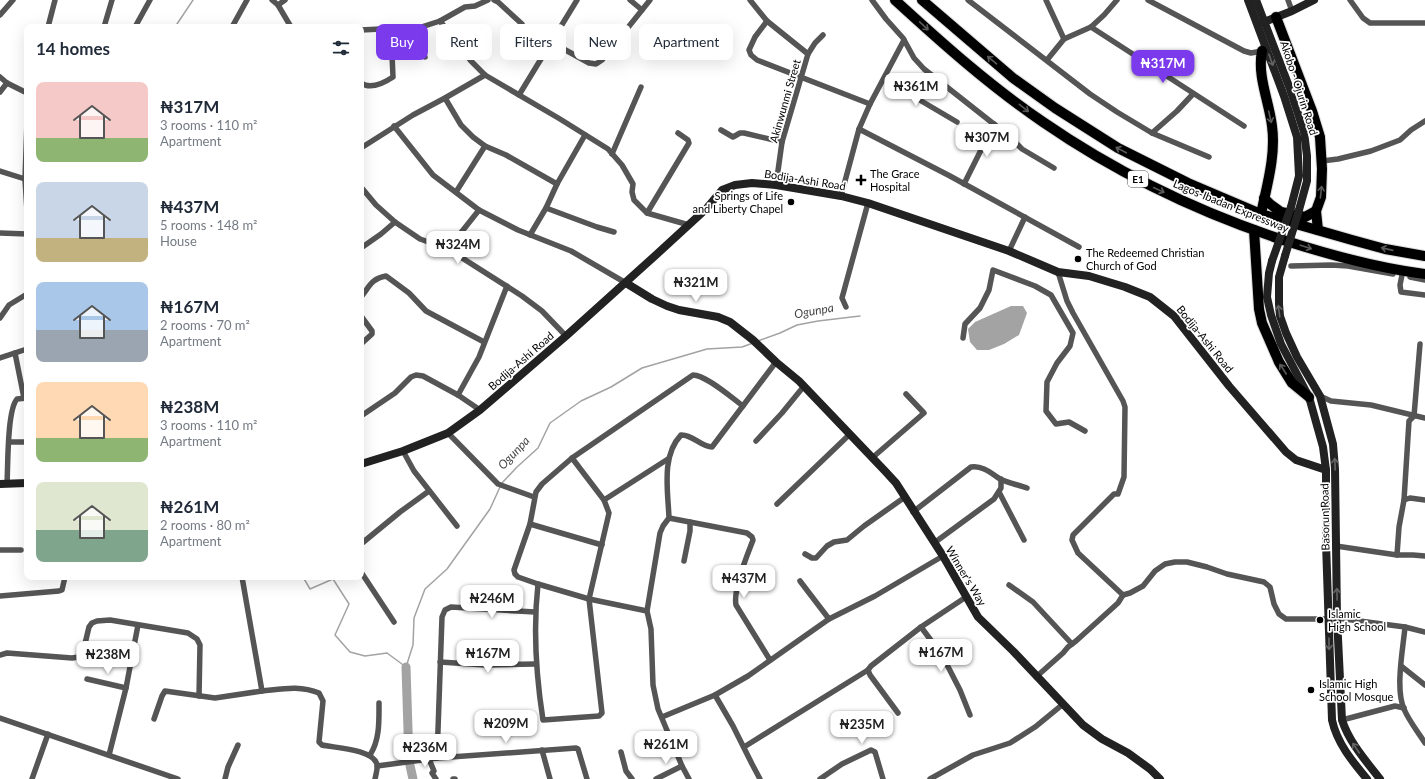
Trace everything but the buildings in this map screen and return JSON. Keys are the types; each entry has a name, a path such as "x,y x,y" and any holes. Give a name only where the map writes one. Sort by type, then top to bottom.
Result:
{"highway":[{"name":"Lagos-Ibadan Expressway","path":"895,0 938,40 991,84 1043,122 1109,164 1158,190 1254,230 1351,261 1425,274"},
{"name":"Lagos-Ibadan Expressway","path":"922,0 1008,74 1055,108 1118,148 1188,184 1261,214 1385,249 1425,256"},
{"path":"1276,17 1312,111 1320,137 1322,161 1320,197 1316,211 1318,230"},
{"path":"1261,214 1272,162 1273,143 1272,125 1260,60 1263,46"},
{"path":"1264,198 1281,212 1305,217 1316,211"},
{"path":"1254,230 1259,309 1262,323 1278,362 1292,383 1309,397"}],"street":[{"path":"0,15 13,0"},
{"path":"49,24 54,0"},
{"path":"105,24 112,0"},
{"path":"137,24 150,0"},
{"path":"234,24 247,0"},
{"path":"272,0 278,5 289,24"},
{"path":"278,5 285,0"},
{"path":"462,0 465,7"},
{"path":"428,25 440,21 465,7 474,6 488,0"},
{"path":"494,0 522,24"},
{"path":"562,24 577,0"},
{"path":"630,0 642,10"},
{"path":"566,51 589,64 596,64 602,60 650,0"},
{"path":"872,0 903,38 914,58 924,69 1009,136 1022,149 1054,168"},
{"path":"968,0 1090,94 1127,119 1152,133 1209,157"},
{"path":"1046,0 1064,39"},
{"path":"1047,60 1064,39 1091,27 1117,0"},
{"path":"1148,0 1238,49 1251,53 1263,46"},
{"name":"Basorun Road","path":"1248,0 1263,46 1297,137 1299,176 1291,206 1269,273 1267,297 1270,315 1281,344 1309,397 1323,447 1326,470 1326,543 1342,720 1348,735 1380,779"},
{"name":"Akobo - Ojurin Road","path":"1256,0 1290,89 1304,132 1307,156 1307,181 1285,256"},
{"path":"1288,0 1292,11"},
{"path":"1264,22 1292,11 1314,0"},
{"path":"1350,0 1363,18 1370,23 1425,23"},
{"name":"Akinwunmi Street","path":"752,1 767,21 808,54 782,142 776,184"},
{"path":"440,21 471,60 485,74 608,149 622,165 633,184 632,192 634,200 647,213 689,225"},
{"path":"767,21 749,50 751,55 757,60 870,104"},
{"path":"1091,27 1244,126"},
{"path":"364,30 376,29"},
{"path":"808,54 815,43 823,35"},
{"path":"841,196 859,129 870,104 904,40"},
{"path":"364,84 374,86 393,77 392,60"},
{"path":"519,94 540,60"},
{"path":"364,146 394,126 485,74"},
{"path":"0,77 24,91"},
{"path":"884,79 957,122"},
{"path":"0,92 7,82"},
{"path":"612,154 641,87"},
{"path":"1152,133 1193,94"},
{"path":"445,98 467,132 485,146 506,155 557,184"},
{"path":"1322,161 1338,159 1378,148 1400,140 1411,130 1425,121"},
{"path":"964,184 994,124"},
{"path":"394,126 441,183 456,192 479,210 530,235 571,252 626,283"},
{"path":"859,129 1079,247"},
{"path":"721,130 733,137 740,133 744,133 782,142"},
{"path":"647,213 689,143 688,140 678,133"},
{"path":"530,235 585,135"},
{"path":"456,192 485,146"},
{"path":"0,171 24,179"},
{"name":"Bodija-Ashi Road","path":"364,462 403,451 448,433 480,410 626,283 706,209 718,194 728,187 752,183 776,184 841,196 868,203 1009,251 1058,272 1089,276 1150,297 1177,320 1279,446 1296,460 1326,470"},
{"path":"364,191 376,205 395,222 420,239 448,249 508,286 542,311 566,336"},
{"path":"846,307 842,298 868,203"},
{"path":"546,208 614,232"},
{"path":"448,249 479,210"},
{"path":"1009,251 1025,217"},
{"path":"364,246 395,222"},
{"path":"0,233 24,234"},
{"name":"Basorun Road","path":"1285,256 1279,277 1278,304 1280,316 1297,358 1320,396 1333,444 1335,458 1336,546 1330,694 1332,720 1335,732 1351,758 1367,779"},
{"path":"1291,266 1348,266 1425,280"},
{"path":"963,338 965,324 980,308 989,290 993,270 1035,286 1051,295 1073,333 1070,346 1057,363 1047,382 1046,411 1056,424 1069,422 1085,431"},
{"path":"1058,272 1067,301 1073,314 1125,407 1124,477 1118,494 1114,494 1092,515 1073,535 1072,540 1078,553 1123,595"},
{"path":"364,293 370,284 377,278 386,276 409,293 426,311 484,342"},
{"path":"1402,276 1400,285 1401,292 1425,295"},
{"name":"Winner's Way","path":"626,283 652,299 667,306 679,310 718,317 730,322 760,346 804,386 886,471 905,497 943,556 966,597 984,624 1013,651 1082,725 1102,739 1128,753 1150,769 1160,779"},
{"path":"458,395 479,357 508,286"},
{"path":"0,318 9,305 24,296"},
{"path":"364,320 372,331 372,334 364,341"},
{"path":"1397,555 1399,527 1404,500 1409,421 1414,416 1420,344"},
{"path":"0,358 24,350"},
{"path":"15,353 24,390"},
{"path":"689,779 682,766 656,703 653,685 651,629 647,610 660,533 669,518 667,491 668,459 673,445 680,435 686,435 707,447 712,447 776,362"},
{"path":"364,414 395,393 411,377 416,375 423,376 458,395 480,410"},
{"path":"647,610 589,599 538,584 518,577 515,574 514,570 530,524 536,492 542,484 572,458 693,376 696,375 708,380 743,406"},
{"path":"756,441 804,386"},
{"path":"872,458 924,413 906,394"},
{"path":"1320,396 1331,401 1371,405 1425,418"},
{"path":"24,398 17,399 13,405 4,484 24,483"},
{"path":"448,433 500,485 534,498"},
{"path":"777,504 850,434"},
{"path":"9,442 24,442"},
{"path":"403,451 414,472 457,526"},
{"path":"538,584 535,612 536,664 543,720 594,717 601,715 602,713 589,599 609,512 604,500 572,458"},
{"path":"604,500 668,459"},
{"path":"914,512 971,467 975,466 994,474 1000,479 1027,488"},
{"path":"934,543 994,498 1001,488 1000,479"},
{"path":"364,542 428,490"},
{"path":"999,492 1024,540"},
{"path":"805,554 812,558 816,558 827,546 834,542 848,540 864,526 905,497"},
{"path":"1404,500 1410,498 1425,500"},
{"path":"669,518 747,534 752,537 753,540 737,588 735,598 736,605 770,660"},
{"path":"684,561 690,531 690,522"},
{"path":"530,524 602,545"},
{"path":"1336,546 1397,555 1413,554 1425,556"},
{"path":"0,550 21,550"},
{"path":"662,717 715,695 748,676 829,619 875,596 943,556"},
{"path":"1036,677 1118,602 1123,595 1144,586 1155,571 1165,564 1175,562 1187,562 1227,574 1264,582 1270,587 1274,604 1279,614 1286,619 1333,618 1405,627 1425,632"},
{"path":"364,577 394,622"},
{"path":"0,596 59,591 62,590 64,580"},
{"path":"243,580 262,691"},
{"path":"800,581 829,619"},
{"path":"1009,585 1032,602 1072,644"},
{"path":"744,747 868,670 871,666 921,627 966,597"},
{"path":"437,758 442,617 445,610 451,607 535,612"},
{"path":"0,654 6,653 72,658 79,657 83,652 89,627 92,623 97,621 110,620 188,633 197,638 200,645 199,696"},
{"path":"109,755 126,688 138,625"},
{"path":"921,627 942,655 960,690 970,715"},
{"path":"1405,627 1400,687 1404,708 1412,725 1425,743"},
{"path":"440,662 486,665 536,664"},
{"path":"1401,666 1425,685"},
{"path":"868,670 870,675 898,713"},
{"path":"87,679 126,688"},
{"path":"154,719 165,691 215,698 296,687 312,690 319,693 322,701 319,742 322,745 352,750 370,755 376,762 377,766 375,779"},
{"path":"1330,694 1340,692"},
{"path":"715,695 760,779"},
{"path":"370,755 375,748 379,726 379,703"},
{"path":"930,779 972,755 1010,743 1034,727 1063,704"},
{"path":"1342,720 1395,706 1404,708"},
{"path":"0,718 174,778"},
{"path":"32,779 48,734"},
{"path":"225,779 228,767 238,745"},
{"path":"377,766 437,758 571,748 578,749 587,779"},
{"path":"542,750 550,779"},
{"path":"820,779 842,764 871,750 875,752 882,779"},
{"path":"621,752 626,771 632,779"},
{"path":"430,759 434,771 432,773 436,779"},
{"path":"656,779 682,766"}],"shaded area":[{"path":"1011,306 1023,306 1027,313 1019,335 1004,344 989,350 977,350 970,342 968,329 975,322"}],"waterway":[{"path":"177,24 193,0"},
{"name":"Ogunpa","path":"758,341 797,325 860,316"},
{"name":"Ogunpa","path":"502,483 538,448 550,423 581,401 611,387 642,368 707,349 742,347 753,343"},
{"name":"Ogunpa","path":"334,580 349,604 335,635 350,652 365,656 387,653 406,667 413,645 414,618 425,589 447,569 490,509 500,487"},
{"name":"Ogunpa","path":"305,580 310,589 331,580"},
{"name":"Ogunpa","path":"406,667 409,761 413,779"}],"place":[{"name":"The Grace Hospital","path":"861,180"},
{"name":"Springs of Life and Liberty Chapel","path":"791,202"},
{"name":"The Redeemed Christian Church of God","path":"1078,259"},
{"name":"Islamic High School","path":"1320,620"},
{"name":"Islamic High School Mosque","path":"1311,690"}]}
